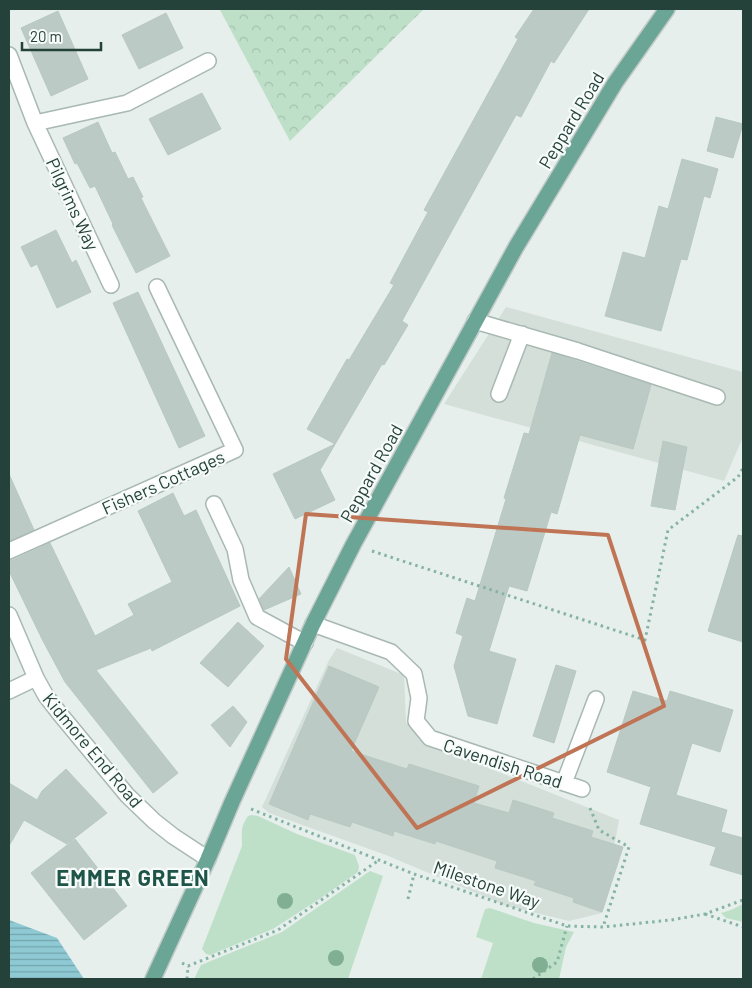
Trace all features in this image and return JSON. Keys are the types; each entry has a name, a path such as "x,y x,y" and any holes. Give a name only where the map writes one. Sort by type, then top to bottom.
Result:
{"main road":[{"name":"Peppard Road","path":"153,979 304,643 353,545 516,247 615,83 667,9"}],"street":[{"name":"Pilgrims Way","path":"9,55 34,123 111,285"},
{"path":"34,123 126,103 208,61"},
{"name":"Fishers Cottages","path":"9,551 235,450 157,287"},
{"path":"475,321 578,350 716,397"},
{"path":"498,394 522,334"},
{"path":"214,504 235,549 241,580 257,617 304,643"},
{"name":"Kidmore End Road","path":"9,615 36,678 46,696 60,714 127,795 154,821 208,859"},
{"name":"Cavendish Road","path":"313,624 391,652 414,674 419,698 416,721 430,738 582,790"},
{"path":"9,691 36,678"},
{"path":"564,783 596,699"}],"path":[{"path":"353,545 645,640 668,530 738,476 743,468"},
{"path":"738,476 743,479"},
{"path":"582,790 599,830 629,847 603,927"},
{"name":"Milestone Way","path":"232,802 414,874 567,926 603,927 670,920 705,914 743,900"},
{"path":"164,955 188,966 278,930 379,860"},
{"path":"408,899 414,874"},
{"path":"705,914 743,927"},
{"path":"533,979 557,962 567,926"},
{"path":"187,979 188,966"}],"highlighted area":[{"path":"306,514 608,535 664,706 417,828 286,659"}],"shaded area":[{"path":"506,307 743,372 743,437 724,481 444,404"},
{"path":"337,648 404,675 406,722 426,743 619,820 602,913 569,921 507,906 386,855 269,813 262,807 329,660"}],"green space":[{"path":"214,9 424,9 290,141 220,10"},
{"path":"252,815 355,855 359,866 358,872 273,929 210,955 206,954 202,949 242,846 244,824 248,816"},
{"path":"370,871 383,876 348,979 194,979 201,965 282,932"},
{"path":"743,904 743,922 726,918 721,913 731,910"},
{"path":"490,908 534,923 574,932 566,947 559,979 481,979 493,943 476,937 485,909"}],"water":[{"path":"9,920 57,938 84,979 9,979"}],"building":[{"path":"534,9 589,9 554,63 551,61 521,117 516,115 402,321 408,325 384,365 382,364 320,470 335,500 295,519 273,474 335,444 307,429 347,359 349,360 394,285 390,283 428,212 424,210 518,39 515,37"},
{"path":"58,11 88,79 51,96 21,28"},
{"path":"166,13 183,48 139,69 122,35"},
{"path":"202,93 221,129 168,155 149,119"},
{"path":"716,117 743,124 733,158 707,151"},
{"path":"98,122 112,153 115,152 128,179 133,177 143,197 141,198 170,256 136,273 95,186 90,188 77,163 75,164 63,138"},
{"path":"682,159 718,169 710,198 704,196 687,260 681,259 661,331 605,316 623,252 645,258 659,206 668,209"},
{"path":"56,230 72,263 76,260 91,292 57,308 37,264 31,267 21,247"},
{"path":"138,292 205,436 179,448 113,303"},
{"path":"552,353 651,385 633,449 580,435 557,514 551,512 527,591 509,586 489,651 516,659 497,724 468,716 454,666 463,636 456,633 467,598 475,601 524,433 529,434"},
{"path":"663,441 687,447 675,510 651,506"},
{"path":"9,474 34,530 9,541"},
{"path":"173,493 184,516 196,510 240,606 152,651 151,648 96,670 178,773 153,793 65,682 9,571 9,560 13,560 50,543 95,636 134,615 128,604 172,582 138,511"},
{"path":"738,535 743,536 743,642 708,631"},
{"path":"289,567 301,594 264,610 259,599"},
{"path":"238,622 264,646 228,687 200,663"},
{"path":"556,665 576,671 554,743 533,736"},
{"path":"329,666 379,687 351,751 407,769 409,764 479,786 474,803 509,813 513,800 554,813 552,818 593,831 591,837 623,847 602,912 573,902 574,898 534,885 536,881 495,868 497,861 436,841 435,844 394,831 393,836 352,822 350,827 310,814 308,820 269,804"},
{"path":"633,691 667,701 670,691 733,710 720,752 692,743 676,795 727,810 721,832 743,838 743,875 710,865 716,847 640,824 651,787 607,772"},
{"path":"233,706 247,722 230,747 211,725"},
{"path":"66,769 107,813 67,844 24,820 9,846 9,783 37,800 42,791"},
{"path":"75,839 127,906 84,940 31,873"}],"district":[{"name":"EMMER GREEN","path":"133,877"}]}
